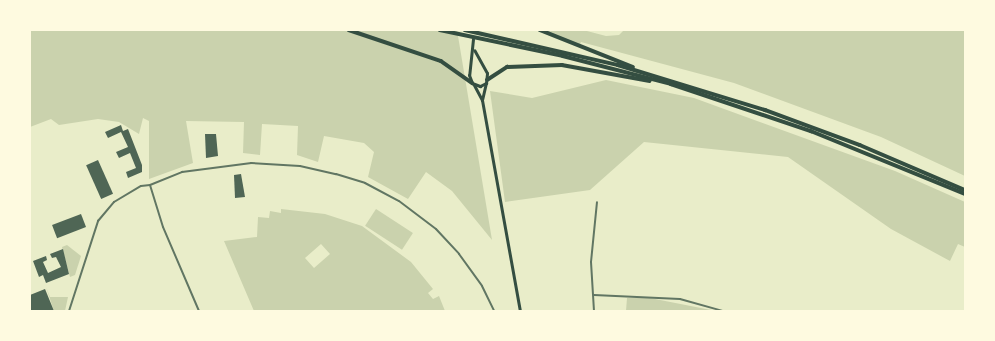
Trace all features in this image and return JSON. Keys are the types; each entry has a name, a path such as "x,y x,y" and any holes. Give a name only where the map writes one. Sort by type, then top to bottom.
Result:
{"highway":[{"path":"349,30 441,62 473,84"},
{"path":"440,30 481,35 671,82 833,134 965,190"},
{"path":"540,30 671,82 818,134 965,194"},
{"path":"486,81 507,67 562,65 671,82"}],"main road":[{"path":"473,39 474,50 469,75 482,100 520,311"},
{"path":"474,50 487,73 482,100"},
{"path":"473,84 486,81"}],"street":[{"path":"69,311 98,221 114,202 141,186 150,185 182,172 252,163 300,166 361,181 407,207 441,234 470,267 494,311"},
{"path":"150,185 149,189 199,311"},
{"path":"594,311 592,262 597,202"},
{"path":"594,295 674,298 723,311"}],"green space":[{"path":"30,30 457,30 492,240 452,191 426,172 408,199 368,177 374,152 364,143 324,136 318,162 297,155 298,126 262,124 260,155 243,153 244,122 186,121 193,163 149,179 149,121 143,118 139,134 119,122 98,119 59,125 51,119 30,127"},
{"path":"540,30 583,30 606,36 619,35 624,30 965,30 965,176 881,137 734,83 581,42 579,47"},
{"path":"606,80 694,98 895,171 965,202 965,247 958,244 950,261 891,229 788,157 644,142 590,190 505,202 490,91 532,98"},
{"path":"281,209 325,214 362,226 411,262 433,289 428,293 433,299 439,296 445,311 254,311 224,241 257,237 258,217 269,218 270,211 281,213","holes":["321,244 330,254 314,268 305,258"]},
{"path":"376,209 413,233 402,250 365,226"},
{"path":"67,245 81,256 75,275 70,277 62,247"},
{"path":"46,287 50,297 68,297 65,311 54,311"},
{"path":"627,298 650,298 711,310 626,311"}],"building":[{"path":"121,125 123,131 128,129 142,165 142,172 128,178 126,172 136,168 130,153 119,158 116,152 128,147 121,132 108,138 105,132"},
{"path":"205,134 216,134 218,156 206,158"},
{"path":"98,160 113,194 101,199 86,165"},
{"path":"241,174 245,197 235,198 234,175"},
{"path":"81,214 86,227 57,238 52,225"},
{"path":"63,249 69,274 46,283 43,275 39,277 33,261 46,256 47,260 43,262 48,273 61,267 56,257 52,258 50,254"},
{"path":"45,289 54,311 30,311 30,295"}]}
